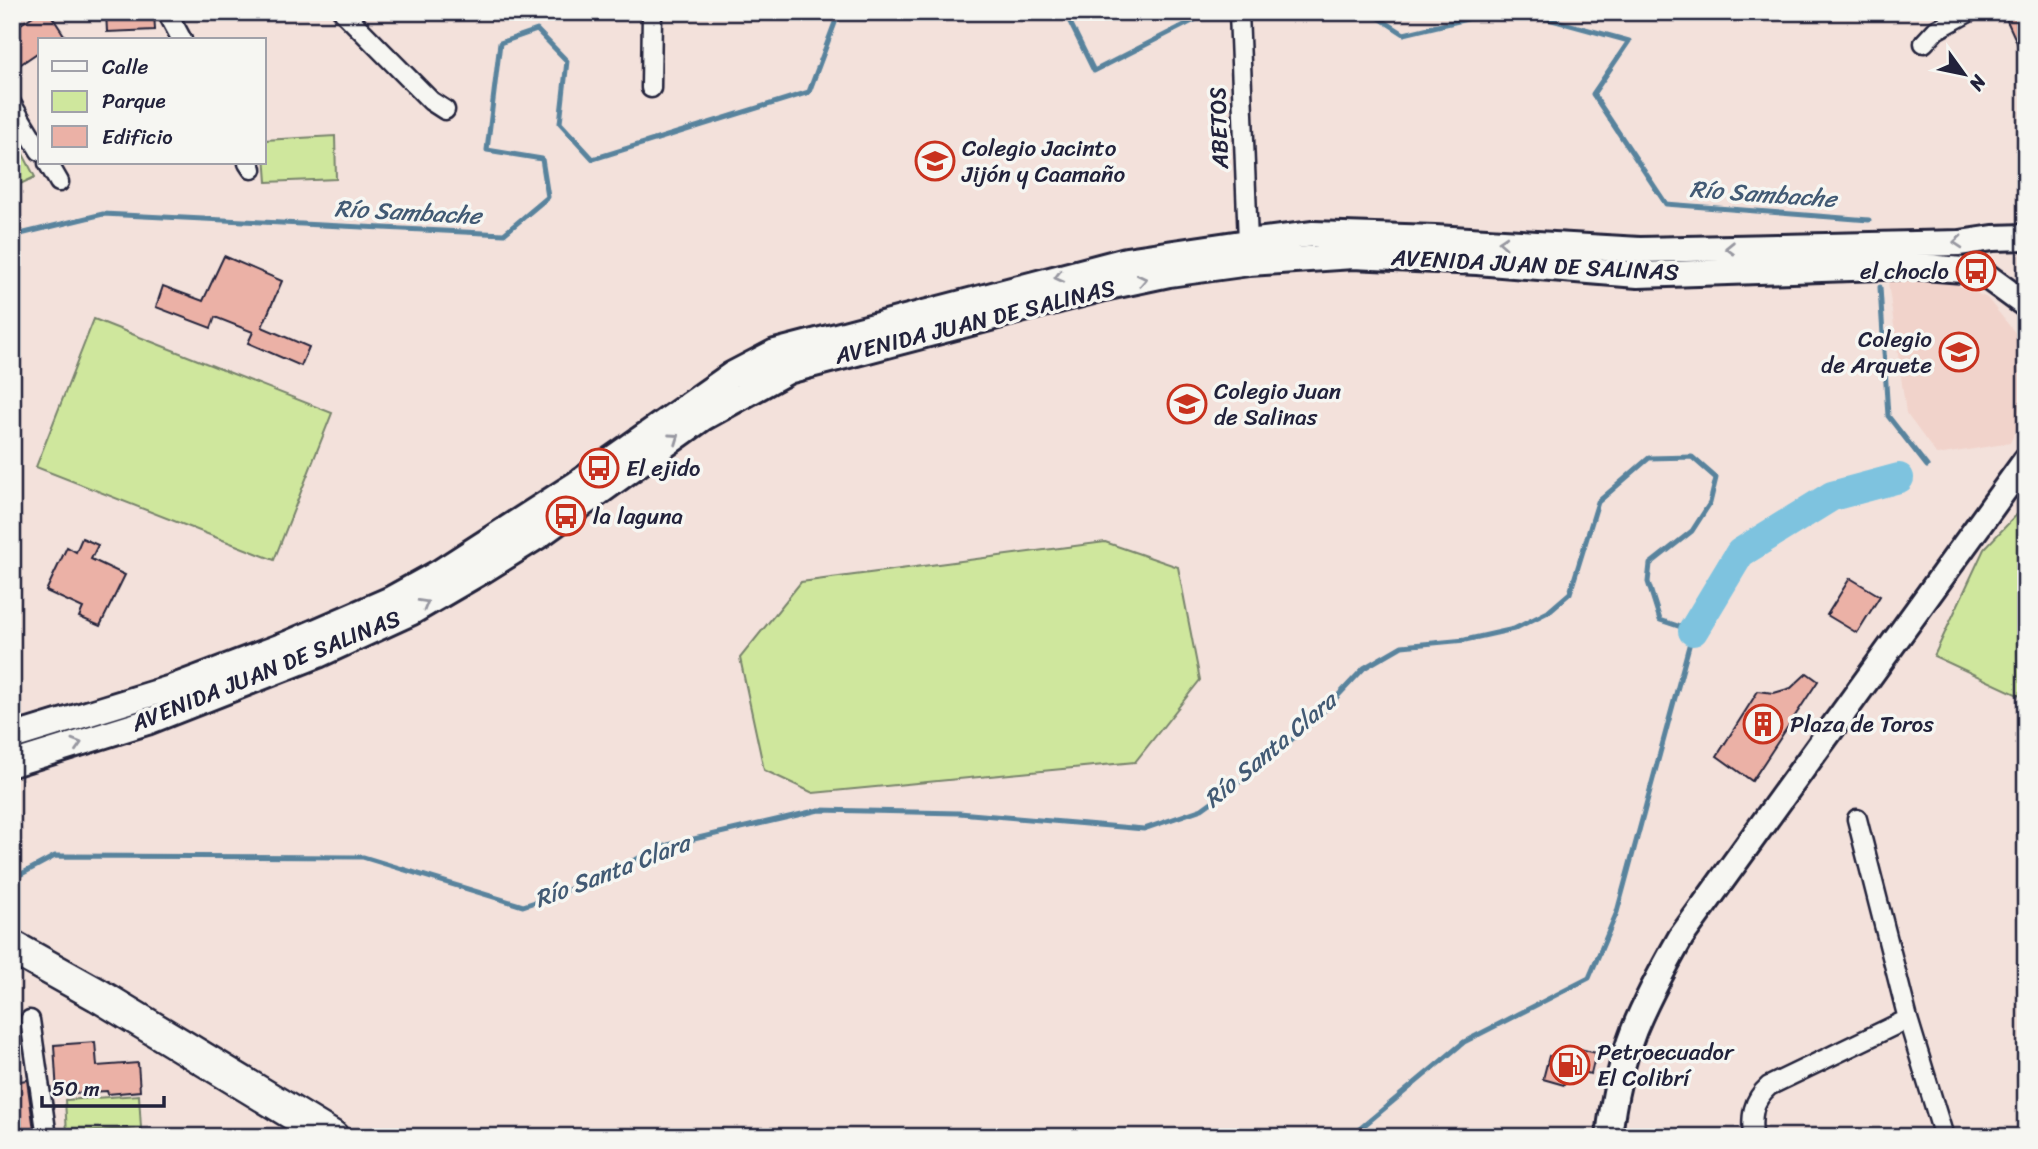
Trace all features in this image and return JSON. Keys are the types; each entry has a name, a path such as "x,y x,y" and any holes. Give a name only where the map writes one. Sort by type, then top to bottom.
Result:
{"highway":[{"path":"12,947 98,995 332,1137"}],"main road":[{"name":"AVENIDA JUAN DE SALINAS","path":"12,764 147,722 318,655 412,612 540,534 703,418 788,371 1105,277 1126,260 1313,234 1640,250 1960,243 2026,237"},
{"name":"AVENIDA JUAN DE SALINAS","path":"12,737 170,688 287,644 391,598 438,573 567,490 730,375 775,352 1105,277 1169,274 1249,263 1353,256 1477,262 1638,275 1911,266 1976,271 2026,305"},
{"path":"1609,1137 1622,1070 1634,1030 1656,981 1681,937 2026,460"}],"street":[{"path":"167,12 181,38"},
{"path":"343,12 431,101 445,110"},
{"path":"651,88 652,12"},
{"name":"ABETOS","path":"1238,12 1248,242"},
{"path":"1924,43 1936,30 1969,12"},
{"path":"12,104 38,148"},
{"path":"49,164 59,182"},
{"path":"1857,819 1908,1019 1944,1137"},
{"path":"1754,1137 1753,1110 1760,1095 1769,1086 1908,1019"},
{"path":"30,1020 47,1137"}],"shaded area":[{"name":"Colegio de Arquete","path":"1944,279 1987,298 2017,335 2026,368 2026,391 2019,423 2010,443 1937,455 1906,413 1888,282"}],"green space":[{"path":"12,133 35,177 12,188"},
{"path":"335,136 336,179 267,182 266,140"},
{"path":"94,319 332,413 274,560 36,467"},
{"path":"2026,505 2026,693 2020,696 1934,656 1984,549"},
{"path":"1105,542 1178,567 1200,680 1135,762 813,793 764,770 740,658 801,582"},
{"path":"139,1095 141,1128 67,1133 65,1100"}],"building":[{"path":"39,12 49,12 64,35 59,38 38,38 38,52 12,70 12,30"},
{"path":"106,12 154,12 155,30 107,32"},
{"path":"2003,12 2026,12 2026,62"},
{"path":"224,256 282,281 262,327 309,347 301,366 248,343 253,332 215,317 211,328 156,307 163,286 203,301"},
{"path":"82,538 98,545 91,559 125,575 100,626 79,617 83,608 46,591 67,547 76,552"},
{"path":"1850,578 1880,596 1857,633 1827,615"},
{"name":"Plaza de Toros","path":"1807,673 1818,681 1752,781 1717,756 1758,691 1774,693 1791,688"},
{"path":"95,1042 97,1066 138,1063 140,1091 57,1094 54,1045"},
{"path":"1576,1048 1596,1053 1591,1074 1570,1069"},
{"path":"1549,1056 1570,1062 1564,1085 1543,1079"},
{"path":"27,1080 35,1137 12,1137 13,1082"}],"waterway":[{"name":"Río Sambache","path":"12,236 103,214 504,234 548,197 542,159 487,150 500,43 537,30 567,61 560,123 593,159 809,92 839,12"},
{"name":"Río Sambache","path":"1065,12 1094,71 1210,12"},
{"name":"Río Sambache","path":"1370,12 1404,34 1496,12"},
{"name":"Río Sambache","path":"1523,12 1629,41 1593,94 1666,204 1869,220"},
{"path":"1880,287 1888,416 1927,466"},
{"name":"Río Santa Clara","path":"12,879 55,856 363,857 523,906 559,894 668,845 819,810 959,813 1144,829 1202,809 1253,772 1317,718 1364,668 1402,646 1465,640 1514,629 1548,612 1570,593 1598,502 1649,458 1692,457 1716,478 1710,503 1692,531 1650,564 1648,582 1660,620 1693,631 1617,912 1589,978 1464,1042 1350,1137"},
{"name":"Río Santa Clara","path":"1693,631 1740,553 1832,496 1899,478"}],"place":[{"name":"Colegio Jacinto Jijón y Caamaño","path":"935,161"},
{"name":"el choclo","path":"1976,271"},
{"name":"Colegio de Arquete","path":"1959,352"},
{"name":"Colegio Juan de Salinas","path":"1187,404"},
{"name":"El ejido","path":"599,468"},
{"name":"la laguna","path":"566,516"},
{"name":"Plaza de Toros","path":"1763,724"},
{"name":"Petroecuador El Colibrí","path":"1570,1065"}]}
